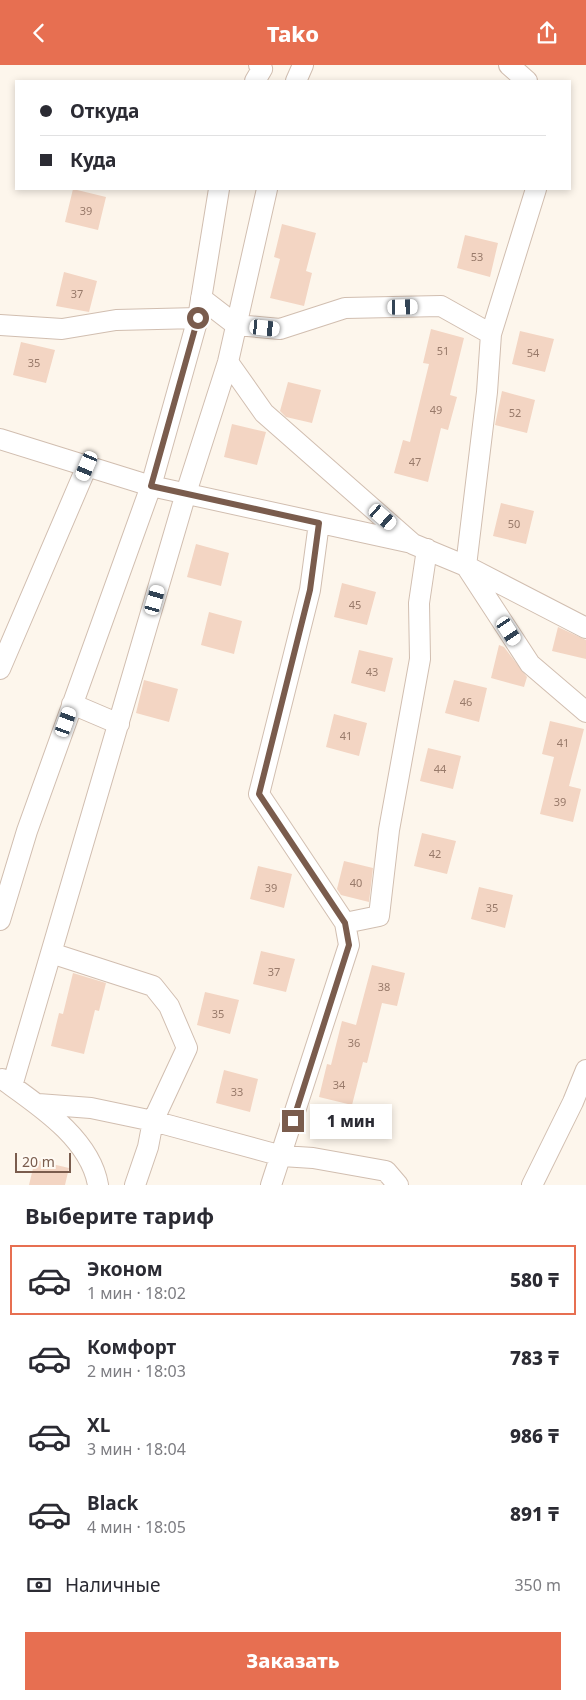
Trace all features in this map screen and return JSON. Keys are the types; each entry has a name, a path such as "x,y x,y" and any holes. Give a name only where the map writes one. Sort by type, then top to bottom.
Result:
{"street":[{"path":"296,80 303,65"},
{"path":"509,65 526,80"},
{"path":"0,920 27,831 151,486 198,318 219,190"},
{"path":"98,1185 96,1174 78,1143 38,1104 6,1082 51,953 186,493 228,362 267,190"},
{"path":"536,190 491,334 487,392 466,566 530,664 586,712"},
{"path":"201,298 236,325 280,329 345,309 441,306 491,334"},
{"path":"0,325 62,329 116,320 198,318"},
{"path":"228,362 264,413 420,546"},
{"path":"0,439 151,486 420,546 466,566 586,628"},
{"path":"0,669 87,466"},
{"path":"271,1185 349,945 345,923 259,794 310,590 319,523"},
{"path":"345,923 379,916 388,830 420,659 420,546"},
{"path":"72,704 119,724"},
{"path":"51,953 153,986 169,1006 187,1048 153,1121 148,1147 135,1185"},
{"path":"532,1185 573,1103 586,1070"},
{"path":"38,1104 91,1109 153,1121 282,1156 313,1158 386,1171 398,1185"}],"building":[{"path":"73,190 106,197 98,230 65,222"},
{"path":"282,224 316,233 306,271 312,273 304,306 270,298 280,259 274,257"},
{"path":"465,235 498,243 490,277 457,268"},
{"path":"64,272 97,281 89,312 56,306"},
{"path":"431,329 464,338 450,395 457,397 448,430 441,428 428,482 394,473 403,440 410,442 429,364 423,363"},
{"path":"520,331 554,339 545,372 512,364"},
{"path":"21,342 55,350 46,383 13,375"},
{"path":"288,382 321,390 312,423 286,417 280,411"},
{"path":"502,391 535,400 527,433 495,425"},
{"path":"232,424 266,432 257,465 224,457"},
{"path":"501,503 534,511 526,544 493,536"},
{"path":"196,544 229,553 221,586 187,577"},
{"path":"342,583 376,592 367,625 334,617"},
{"path":"209,612 242,621 234,654 201,645"},
{"path":"558,627 586,640 586,659 552,651"},
{"path":"499,645 504,647 527,677 524,687 491,678"},
{"path":"359,650 393,658 385,692 351,683"},
{"path":"144,680 178,689 169,722 136,713"},
{"path":"454,680 487,688 479,722 445,713"},
{"path":"334,714 367,723 359,756 326,747"},
{"path":"550,721 584,729 569,786 581,789 573,822 540,814 554,757 542,754"},
{"path":"428,748 461,756 453,789 420,781"},
{"path":"422,833 456,841 447,874 414,866"},
{"path":"344,861 373,868 369,902 341,895 337,889"},
{"path":"258,866 292,874 284,908 250,899"},
{"path":"479,887 513,895 505,928 471,919"},
{"path":"261,951 295,959 286,992 253,984"},
{"path":"372,965 405,973 397,1006 382,1003 367,1063 363,1062 352,1105 319,1097 327,1064 331,1065 342,1021 356,1025"},
{"path":"73,973 106,983 99,1011 95,1010 84,1054 51,1046 59,1013 63,1014"},
{"path":"205,992 239,1000 230,1034 197,1025"},
{"path":"224,1070 258,1079 250,1112 216,1103"},
{"path":"35,1160 69,1168 65,1185 29,1185"}],"route":[{"path":"198,318 151,486 319,523 310,590 259,794 345,923 349,945 293,1121"}]}
